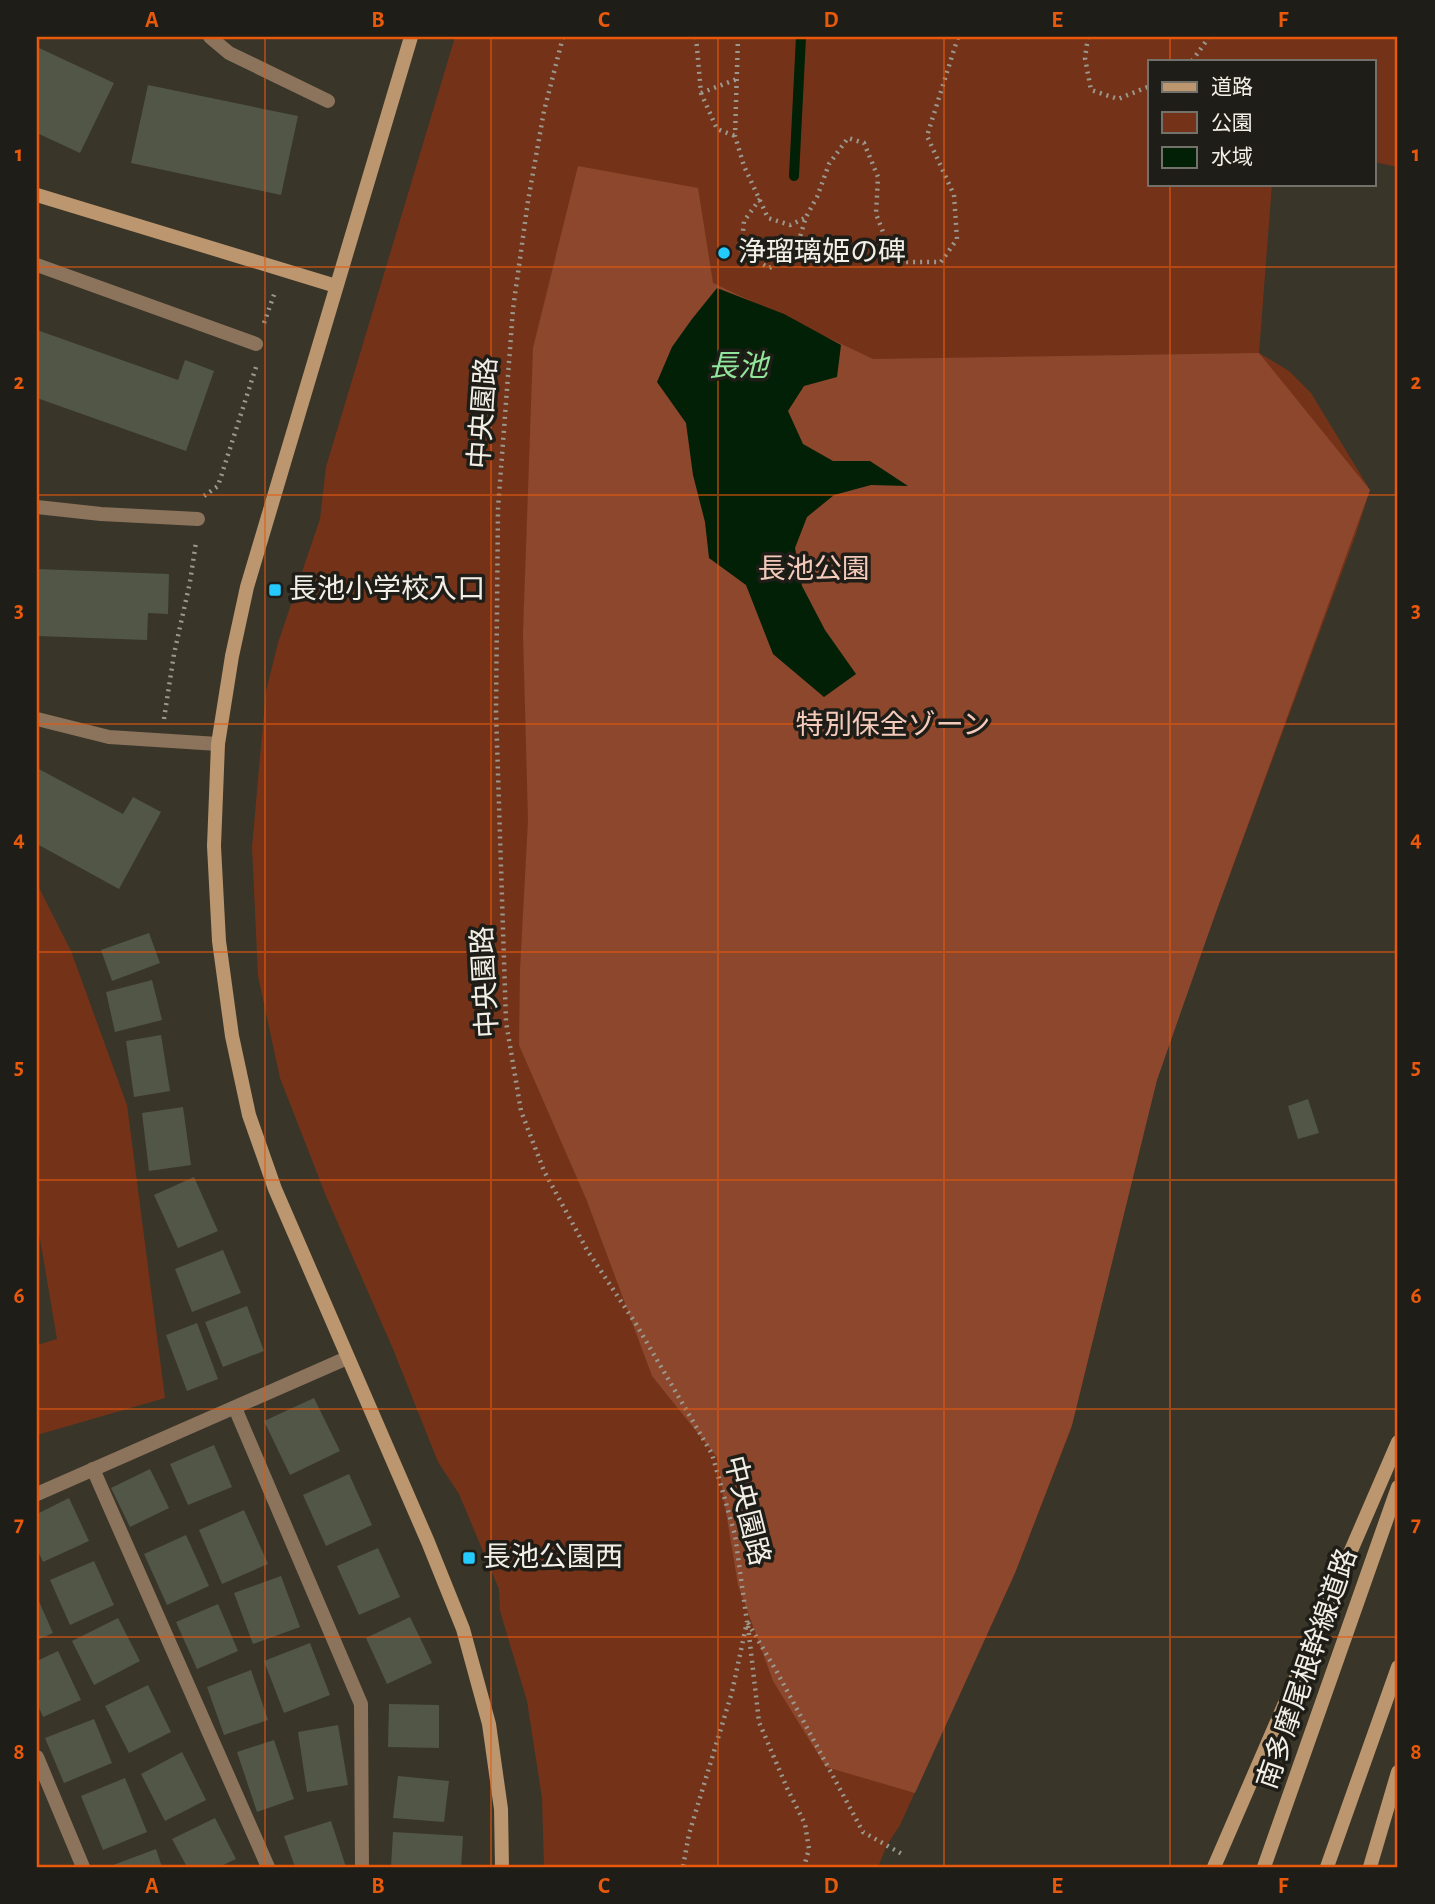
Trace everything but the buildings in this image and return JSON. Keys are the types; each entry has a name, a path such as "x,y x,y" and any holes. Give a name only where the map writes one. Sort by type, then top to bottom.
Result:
{"street":[{"path":"210,37 229,53 328,101"},
{"path":"411,37 247,587 232,656 218,744 214,846 219,941 232,1035 249,1115 275,1189 463,1629 489,1724 501,1809 502,1867"},
{"path":"37,195 336,286"},
{"path":"37,265 256,344"},
{"path":"37,507 102,514 198,519"},
{"path":"37,719 108,737 218,744"},
{"path":"37,1494 347,1358"},
{"path":"235,1408 361,1704 362,1867"},
{"path":"1214,1867 1398,1442"},
{"path":"93,1469 268,1867"},
{"name":"南多摩尾根幹線道路","path":"1264,1867 1398,1487"},
{"path":"1327,1867 1398,1667"},
{"path":"37,1757 83,1867"},
{"path":"1370,1867 1398,1772"}],"path":[{"name":"中央園路","path":"564,37 544,111 528,201 513,309 498,509 496,712 506,1022 521,1111 544,1171 587,1250 636,1324 712,1454 735,1535 747,1622 732,1692 689,1834 683,1867"},
{"path":"696,37 701,93 717,129 735,136"},
{"path":"738,37 735,136 744,166 768,218 790,225 806,217"},
{"path":"760,199 744,221 741,252 769,268 794,257 806,217 817,197 829,164 848,138 864,143 878,177 876,214 885,237 903,262 941,262 957,239 954,195 927,136 951,52 958,37"},
{"path":"1088,37 1085,58 1091,90 1118,99 1148,87"},
{"path":"1193,60 1209,37"},
{"path":"701,93 737,79"},
{"path":"160,740 174,654 190,582 198,519 204,496 218,486 262,346 256,344 275,291"},
{"path":"747,1622 863,1832 902,1854"},
{"path":"747,1622 759,1722 804,1824 809,1849 804,1867"}],"green space":[{"name":"長池公園","path":"455,37 1398,37 1398,167 1376,162 1376,60 1148,60 1148,186 1272,186 1259,353 1289,371 1311,393 1370,490 1162,1058 1071,1429 1015,1573 900,1825 887,1845 878,1867 544,1867 542,1798 527,1701 500,1611 499,1589 459,1494 438,1462 393,1349 326,1196 280,1078 258,976 252,847 266,691 278,643 320,519 326,467"},
{"name":"特別保全ゾーン","path":"578,166 698,188 713,283 873,359 1259,353 1370,490 1157,1080 1072,1425 1015,1573 915,1793 826,1767 773,1681 738,1585 717,1457 652,1376 587,1201 519,1045 528,820 523,633 533,348"},
{"path":"37,884 71,951 127,1105 165,1398 37,1435 37,1345 57,1339 37,1221"}],"water":[{"name":"長池","path":"717,288 784,314 841,345 837,377 804,386 788,411 803,444 833,461 870,461 908,486 871,485 834,495 807,517 795,548 802,586 825,630 856,674 824,697 773,654 746,585 709,558 705,522 693,475 686,423 657,382 672,347"}],"waterway":[{"path":"794,176 801,37"}],"place":[{"name":"浄瑠璃姫の碑","path":"724,253"},
{"name":"長池小学校入口","path":"275,590"},
{"name":"長池公園西","path":"469,1558"}]}
